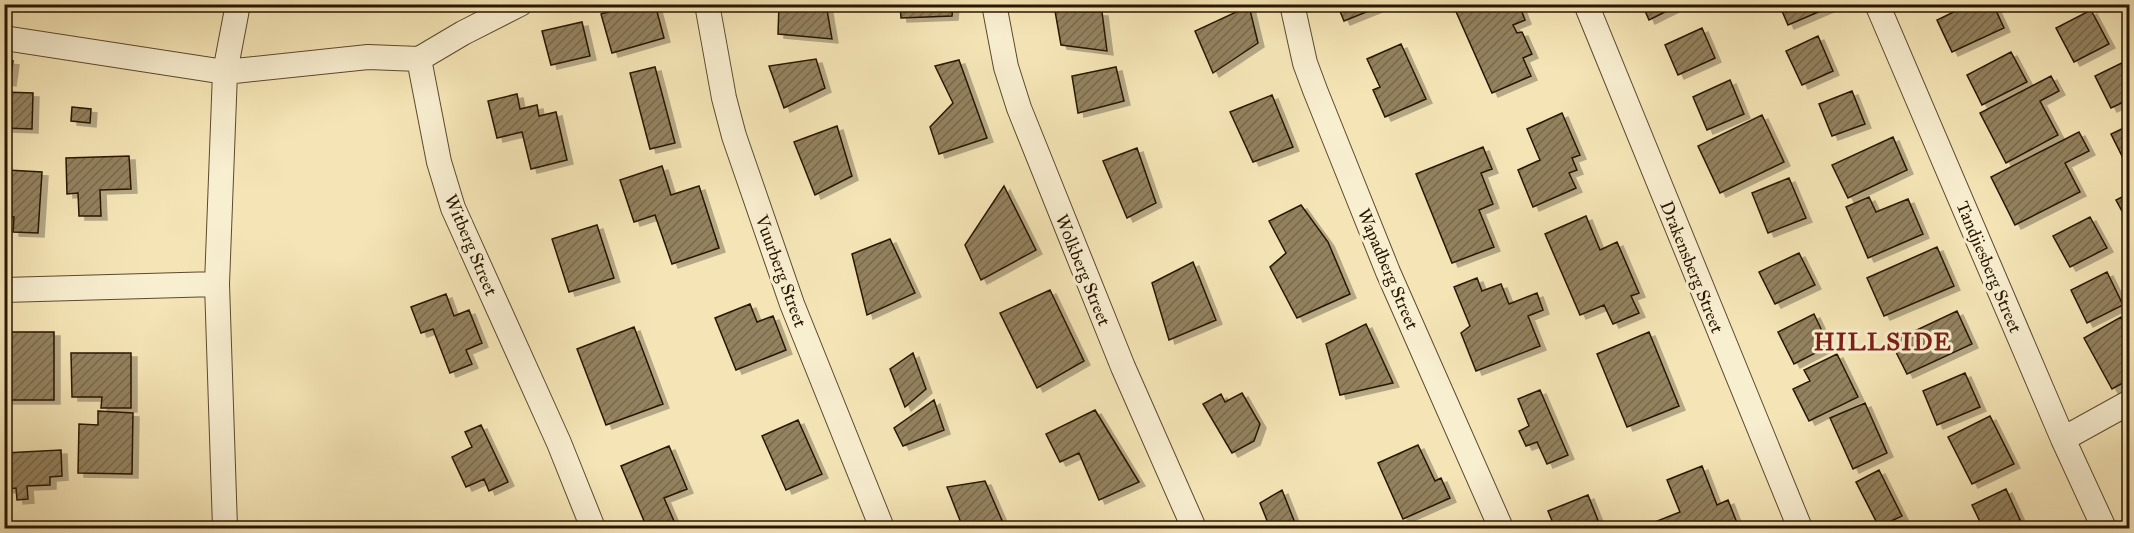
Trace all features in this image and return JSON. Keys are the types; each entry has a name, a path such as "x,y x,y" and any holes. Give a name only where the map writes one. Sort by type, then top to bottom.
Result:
{"street":[{"path":"225,528 217,284 225,72 238,4"},
{"path":"4,38 225,72 368,57 419,59 519,4"},
{"name":"Vuurberg Street","path":"707,4 724,98 734,136 792,304 882,528"},
{"name":"Wolkberg Street","path":"994,4 1006,67 1019,108 1123,367 1194,528"},
{"name":"Wapadberg Street","path":"1292,4 1305,63 1315,90 1388,272 1501,528"},
{"name":"Drakensberg Street","path":"1586,4 1800,528"},
{"name":"Tandjiesberg Street","path":"1877,4 2063,439 2104,528"},
{"name":"Witberg Street","path":"419,59 439,162 453,208 559,443 593,528"},
{"path":"4,290 217,284"},
{"path":"2063,439 2130,402"}],"building":[{"path":"637,4 655,4 664,38 612,53 601,14"},
{"path":"779,4 826,4 832,39 778,34"},
{"path":"900,4 953,4 952,16 901,18"},
{"path":"1337,4 1386,4 1344,21"},
{"path":"1459,4 1519,4 1525,20 1513,25 1517,33 1522,32 1532,54 1523,58 1531,76 1492,93 1454,7"},
{"path":"1642,4 1681,4 1649,20"},
{"path":"1779,4 1837,4 1788,25"},
{"path":"1970,4 1993,4 2004,28 1952,52 1937,20"},
{"path":"1249,6 1258,43 1213,73 1195,31"},
{"path":"2091,10 2109,44 2074,62 2056,28"},
{"path":"1055,11 1102,12 1107,51 1061,45"},
{"path":"582,22 590,56 551,65 542,31"},
{"path":"1702,28 1715,58 1678,75 1665,45"},
{"path":"1818,36 1833,71 1802,85 1786,51"},
{"path":"1401,44 1426,99 1385,117 1373,90 1380,87 1367,59"},
{"path":"2011,52 2027,82 1982,105 1967,75"},
{"path":"816,59 825,88 784,108 769,66"},
{"path":"4,60 13,61 10,82 4,81"},
{"path":"959,60 987,138 939,154 930,127 953,103 935,66"},
{"path":"2128,60 2130,99 2111,108 2095,76"},
{"path":"655,67 675,143 650,149 630,73"},
{"path":"1116,67 1124,101 1078,113 1072,76"},
{"path":"2051,76 2059,91 2040,101 2058,135 2006,163 1980,113"},
{"path":"1730,80 1744,114 1707,130 1693,97"},
{"path":"1852,91 1865,124 1832,136 1819,104"},
{"path":"4,92 33,93 32,129 4,128"},
{"path":"517,94 520,109 537,105 539,116 556,112 567,160 531,169 522,132 497,138 488,101"},
{"path":"1272,95 1293,147 1253,162 1230,112"},
{"path":"72,107 91,109 90,123 71,121"},
{"path":"1562,113 1580,155 1572,158 1577,170 1569,173 1576,188 1533,207 1518,170 1540,160 1527,129"},
{"path":"1762,115 1784,162 1720,193 1698,146"},
{"path":"2130,125 2130,167 2128,168 2111,134"},
{"path":"837,126 852,176 815,195 794,142"},
{"path":"2079,132 2089,151 2065,163 2080,192 2015,225 1991,177"},
{"path":"1893,137 1907,170 1848,198 1832,165"},
{"path":"1483,147 1492,169 1481,173 1493,204 1479,210 1494,247 1452,263 1416,174"},
{"path":"1137,148 1156,203 1127,218 1103,161"},
{"path":"129,156 131,189 100,190 101,216 79,216 78,193 67,194 66,158"},
{"path":"662,166 671,195 699,186 719,248 672,264 655,215 634,222 620,180"},
{"path":"7,170 42,172 38,233 13,232 14,217 5,216"},
{"path":"1789,178 1806,218 1768,233 1752,193"},
{"path":"1004,186 1036,250 981,280 965,245"},
{"path":"2130,193 2130,226 2116,200"},
{"path":"1869,197 1876,212 1908,199 1923,234 1868,258 1846,207"},
{"path":"1301,205 1328,242 1350,294 1297,318 1270,267 1286,253 1269,221"},
{"path":"1586,216 1600,250 1617,242 1639,293 1631,296 1639,313 1613,324 1604,305 1580,315 1545,234"},
{"path":"2090,217 2107,248 2070,267 2053,236"},
{"path":"597,225 614,278 569,292 552,239"},
{"path":"890,239 915,293 867,315 852,254"},
{"path":"1937,247 1954,286 1884,316 1867,278"},
{"path":"1799,253 1815,285 1775,304 1759,272"},
{"path":"1193,262 1216,320 1169,340 1152,283"},
{"path":"2107,272 2123,305 2087,323 2071,290"},
{"path":"1477,278 1482,291 1501,284 1509,304 1537,293 1543,310 1528,316 1540,346 1476,371 1461,333 1470,326 1454,287"},
{"path":"1050,290 1084,361 1037,388 1000,313"},
{"path":"446,294 454,316 469,310 482,343 466,350 472,364 450,373 433,329 421,333 411,307"},
{"path":"750,304 757,322 773,316 786,350 736,370 715,318"},
{"path":"1957,311 1972,344 1907,374 1891,342"},
{"path":"1814,314 1829,346 1794,364 1778,332"},
{"path":"2121,317 2130,332 2130,379 2112,389 2084,338"},
{"path":"1366,324 1393,383 1340,395 1326,344"},
{"path":"634,327 663,404 606,425 577,349"},
{"path":"4,332 54,332 54,400 4,400"},
{"path":"1649,332 1679,406 1627,427 1597,354"},
{"path":"71,353 131,353 131,408 101,408 102,397 72,397"},
{"path":"913,353 926,389 905,407 890,369"},
{"path":"1837,354 1858,397 1809,421 1793,389 1810,381 1804,370"},
{"path":"1965,373 1980,407 1937,425 1923,391"},
{"path":"1540,390 1568,455 1547,464 1537,442 1526,446 1519,431 1529,426 1518,399"},
{"path":"1242,393 1260,424 1254,441 1232,453 1203,404 1221,394 1225,402"},
{"path":"934,400 944,430 903,446 894,428"},
{"path":"1865,403 1887,453 1853,469 1830,418"},
{"path":"1095,410 1139,482 1099,500 1079,453 1060,462 1046,434"},
{"path":"98,411 133,413 132,474 78,473 79,424 98,425"},
{"path":"1990,416 2014,464 1972,484 1948,437"},
{"path":"798,420 822,474 786,490 762,436"},
{"path":"481,425 508,482 489,491 484,479 466,487 452,457 472,447 465,432"},
{"path":"1418,445 1435,481 1441,478 1450,498 1403,519 1378,463"},
{"path":"669,446 687,489 664,498 677,528 647,528 621,466"},
{"path":"61,450 62,476 50,477 50,485 27,486 28,499 17,500 16,488 6,489 4,453"},
{"path":"1702,466 1717,505 1728,500 1739,528 1655,528 1652,523 1680,512 1667,480"},
{"path":"1879,470 1902,516 1879,527 1856,482"},
{"path":"985,481 1004,525 999,528 963,528 947,487"},
{"path":"2006,489 2021,522 2008,528 1983,528 1972,505"},
{"path":"1282,490 1297,528 1270,528 1260,503"},
{"path":"1588,495 1601,528 1555,528 1548,511"}],"district":[{"name":"HILLSIDE","path":"1883,342"}]}
